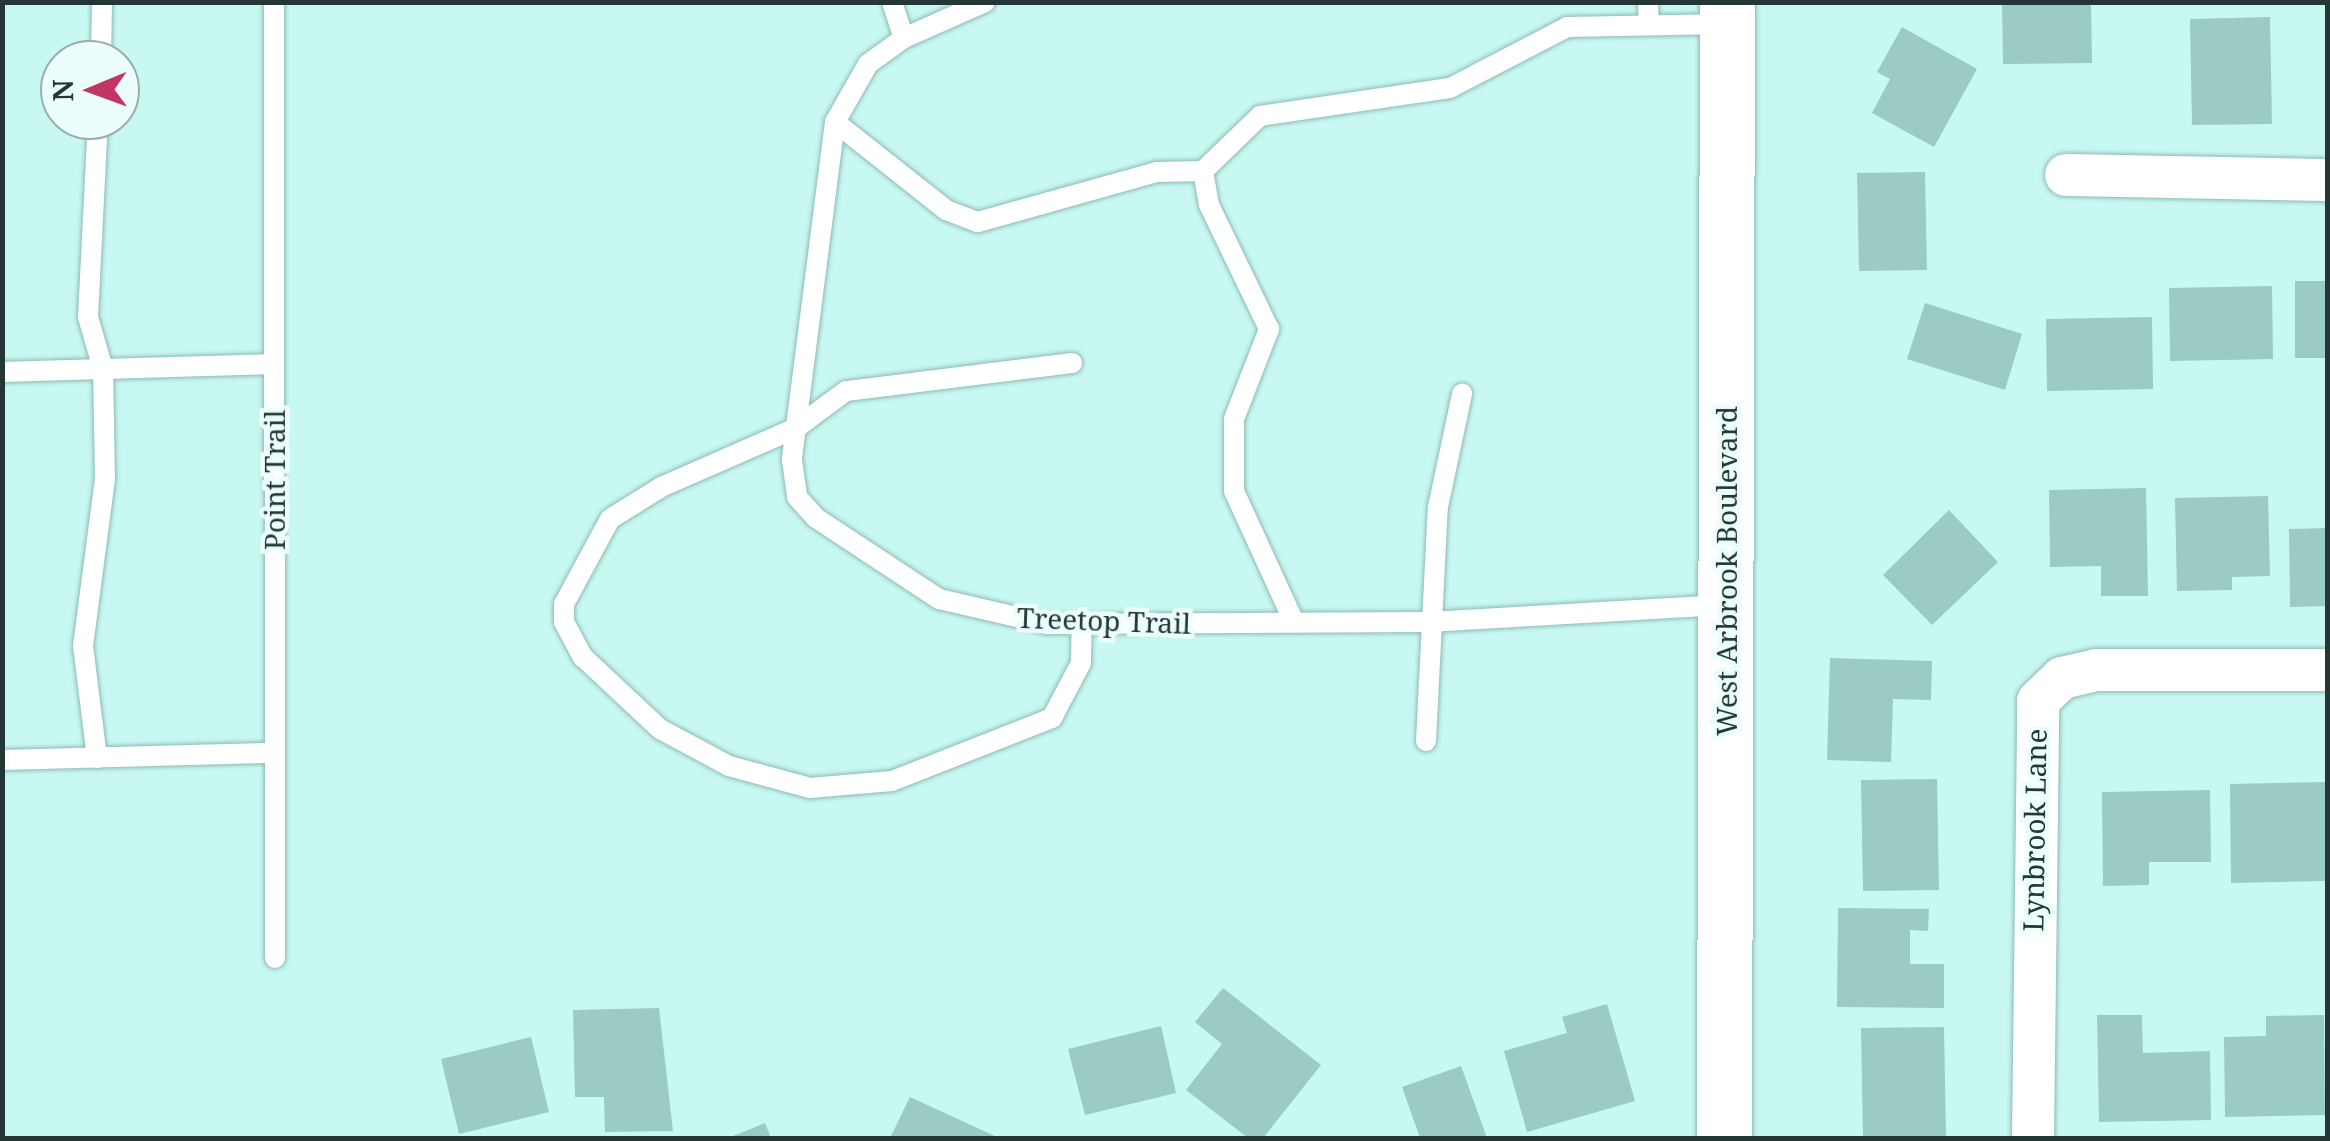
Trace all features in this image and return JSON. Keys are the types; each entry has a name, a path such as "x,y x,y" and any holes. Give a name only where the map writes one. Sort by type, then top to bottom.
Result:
{"street":[{"name":"West Arbrook Boulevard","path":"1724,1138 1727,13"},
{"path":"2066,175 2328,180"},
{"name":"Lynbrook Lane","path":"2033,1138 2038,701 2062,678 2096,670 2328,670"}],"lane":[{"path":"101,40 102,2"},
{"name":"Point Trail","path":"274,2 275,958"},
{"path":"892,2 904,38"},
{"name":"Treetop Trail","path":"985,2 904,38 868,64 834,122 796,428 797,497 886,570 986,614 1082,624 1428,622 1726,604"},
{"path":"1648,2 1650,25"},
{"path":"834,122 946,210 978,222 1156,172 1203,171 1260,116 1450,88 1567,27 1650,25 1727,13"},
{"path":"97,140 88,317 103,370 103,526 82,646 98,758"},
{"path":"1203,171 1209,205 1269,329 1234,419 1234,491 1294,622"},
{"path":"1072,363 846,391 796,428 663,486 610,519 564,604 564,622 583,657 660,729 730,766 810,788 892,781 1052,718 1081,662 1082,624"},
{"path":"2,372 274,364"},
{"path":"1426,742 1428,622 1438,507 1462,394"},
{"path":"2,760 274,753"}],"building":[{"path":"2002,2 2091,2 2092,63 2003,64"},
{"path":"2270,17 2272,124 2192,125 2190,19"},
{"path":"1902,27 1977,69 1934,147 1872,113 1890,79 1877,72"},
{"path":"1925,172 1927,270 1859,271 1857,173"},
{"path":"2295,281 2328,281 2328,358 2295,358"},
{"path":"2272,286 2273,359 2170,361 2169,288"},
{"path":"1925,303 2022,334 2005,390 1907,359"},
{"path":"2152,317 2153,389 2047,391 2046,319"},
{"path":"2146,488 2148,596 2101,596 2101,566 2050,567 2049,490"},
{"path":"2268,496 2270,576 2232,577 2232,590 2177,591 2175,498"},
{"path":"1949,510 1998,562 1932,625 1883,575"},
{"path":"2328,528 2328,606 2290,607 2289,529"},
{"path":"1830,658 1932,661 1931,700 1893,699 1891,762 1827,760"},
{"path":"1937,779 1939,890 1863,891 1861,780"},
{"path":"2325,782 2327,881 2231,883 2230,784"},
{"path":"2210,790 2211,862 2149,862 2149,885 2103,886 2102,792"},
{"path":"1838,908 1929,909 1928,931 1910,930 1910,964 1944,964 1944,1008 1837,1007"},
{"path":"1223,988 1321,1065 1263,1138 1248,1138 1186,1090 1222,1044 1195,1022"},
{"path":"1607,1004 1635,1101 1527,1132 1504,1051 1567,1033 1562,1017"},
{"path":"659,1008 673,1131 605,1132 604,1097 575,1097 573,1010"},
{"path":"2097,1015 2142,1015 2143,1053 2210,1051 2211,1120 2099,1122"},
{"path":"2324,1015 2325,1115 2225,1117 2224,1037 2266,1036 2266,1016"},
{"path":"1161,1026 1176,1093 1085,1115 1068,1049"},
{"path":"1944,1027 1946,1138 1863,1138 1861,1028"},
{"path":"531,1037 549,1112 459,1134 441,1059"},
{"path":"1461,1066 1487,1138 1420,1138 1402,1087"},
{"path":"910,1097 999,1138 890,1138"},
{"path":"765,1123 771,1138 728,1138"}]}
